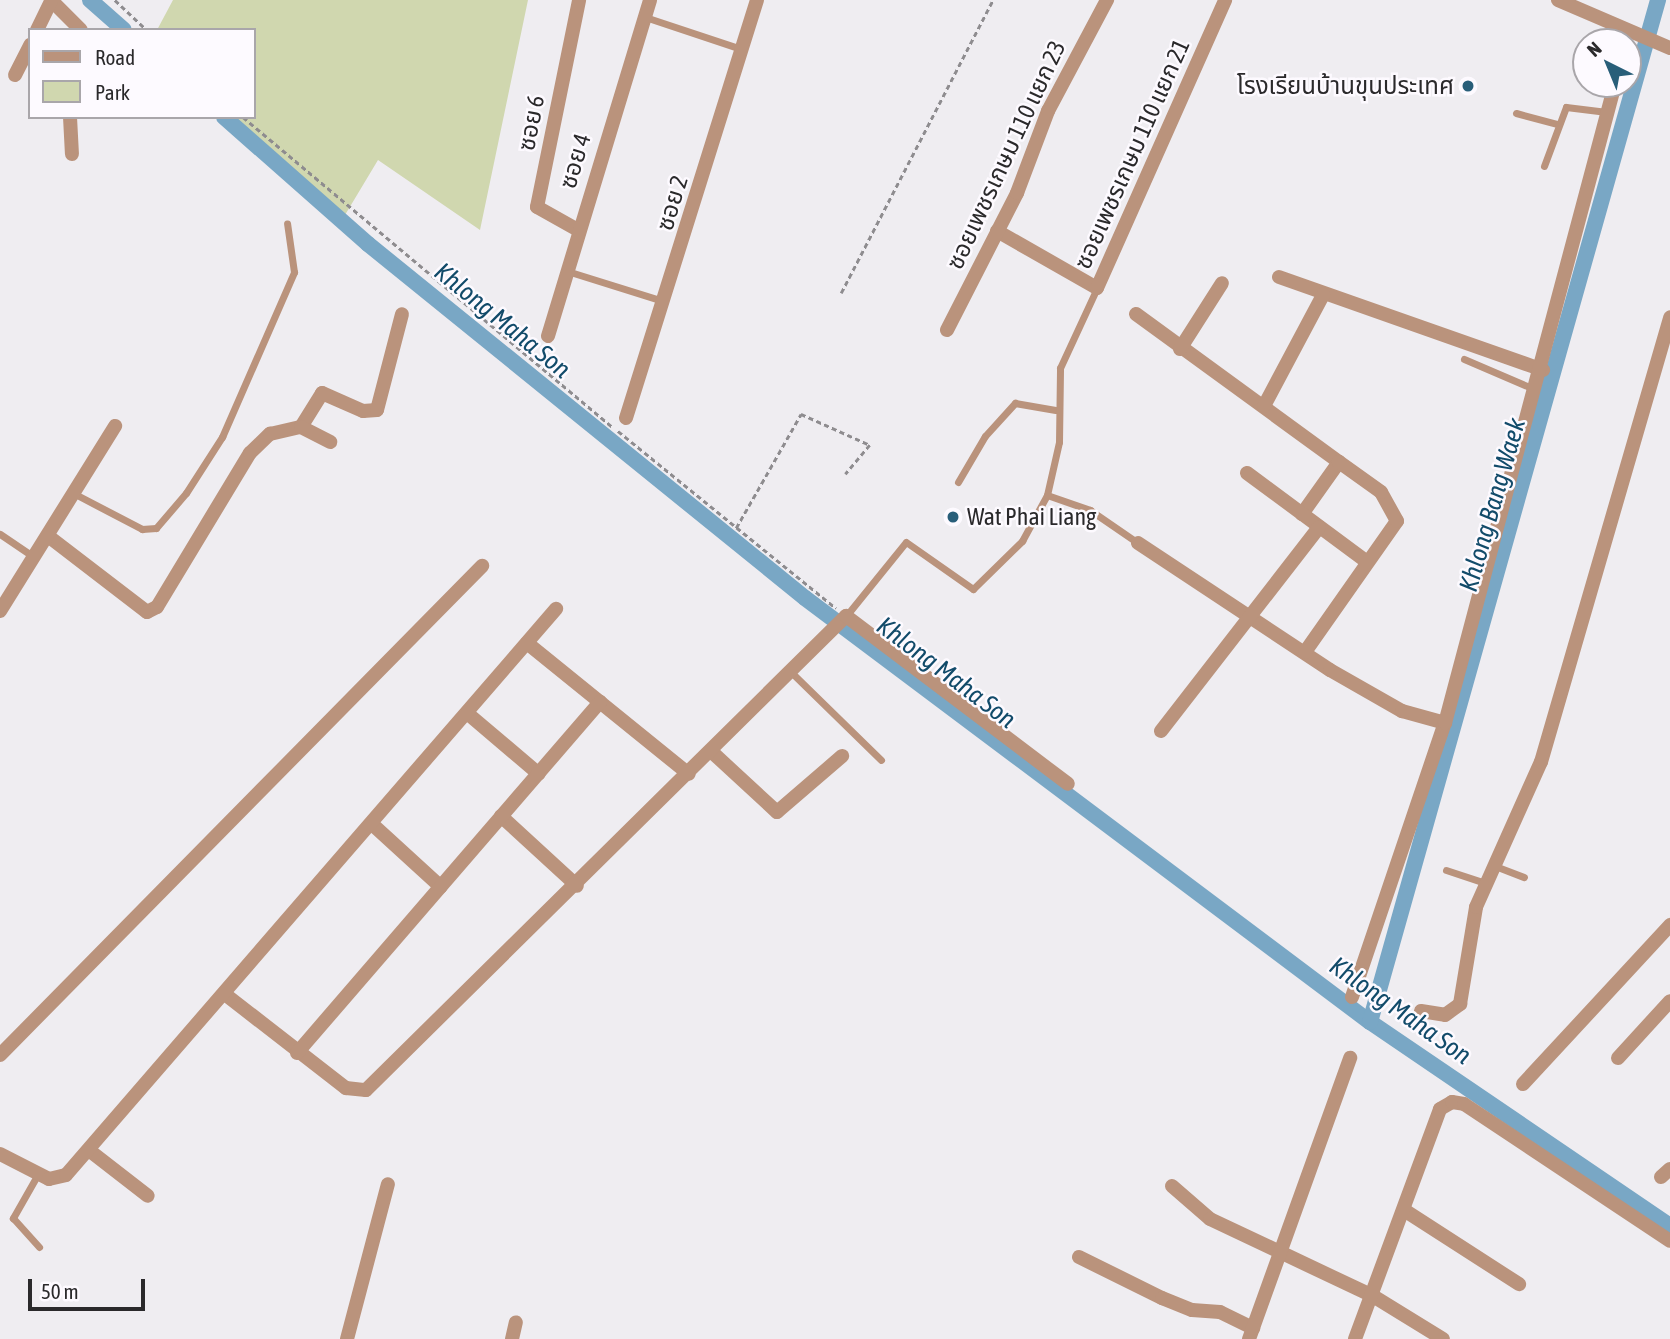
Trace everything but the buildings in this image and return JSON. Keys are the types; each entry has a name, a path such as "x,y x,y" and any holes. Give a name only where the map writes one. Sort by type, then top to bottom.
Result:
{"street":[{"path":"38,28 51,0 79,28"},
{"name":"ซอย 6","path":"578,230 537,208 579,0"},
{"name":"ซอย 4","path":"548,335 650,0"},
{"name":"ซอย 2","path":"626,418 757,0"},
{"name":"ซอยเพชรเกษม 110 แยก 23","path":"947,330 998,232 1048,111 1107,0"},
{"name":"ซอยเพชรเกษม 110 แยก 21","path":"1097,288 1225,0"},
{"path":"1558,0 1611,28"},
{"path":"1642,41 1664,46"},
{"path":"15,75 28,49"},
{"path":"1352,997 1445,723 1543,370 1612,98"},
{"path":"70,119 72,154"},
{"path":"998,232 1097,288"},
{"path":"1279,277 1323,295 1543,370"},
{"path":"1180,349 1222,283"},
{"path":"1264,406 1323,295"},
{"path":"301,427 322,393 363,411 377,410 402,314"},
{"path":"1136,314 1180,349 1264,406 1339,462 1396,509 1393,530 1366,561 1305,652"},
{"path":"1421,1011 1445,1015 1460,1004 1485,883 1541,762 1670,317"},
{"path":"0,611 115,426"},
{"path":"48,536 148,612 157,607 250,453 284,427 301,427 330,442"},
{"path":"1302,513 1339,462"},
{"path":"1247,473 1366,561"},
{"path":"1161,732 1245,618 1320,527"},
{"path":"1138,543 1245,618 1402,711 1445,723"},
{"path":"0,1055 482,566"},
{"path":"0,1154 56,1180 90,1151 556,610"},
{"path":"226,995 346,1088 366,1090 578,887 846,619 1068,784"},
{"path":"527,643 689,774"},
{"path":"297,1052 600,702"},
{"path":"467,713 539,774"},
{"path":"713,753 778,812 842,756"},
{"path":"501,816 578,887"},
{"path":"372,824 441,887"},
{"path":"1523,1084 1670,925"},
{"path":"1618,1058 1670,1001"},
{"path":"1079,1257 1172,1302 1220,1312 1251,1334 1283,1256 1350,1058"},
{"path":"1355,1339 1440,1109 1464,1104 1670,1241"},
{"path":"90,1151 148,1196"},
{"path":"347,1339 388,1184"},
{"path":"1172,1186 1210,1219 1283,1256 1373,1296 1443,1339"},
{"path":"1404,1210 1519,1284"},
{"path":"512,1339 516,1322"}],"lane":[{"path":"645,17 741,50"},
{"path":"1544,166 1558,124 1571,104 1608,112"},
{"path":"1516,113 1558,124"},
{"path":"75,494 142,529 156,528 186,493 222,437 293,272 287,223"},
{"path":"567,271 664,301"},
{"path":"846,619 906,542 973,589 982,586 1021,541 1047,495 1059,442 1055,410 1060,368 1097,288"},
{"path":"1464,359 1537,391"},
{"path":"958,482 985,436 1015,403 1055,410"},
{"path":"1047,495 1090,510 1138,543"},
{"path":"0,534 35,557"},
{"path":"793,674 881,760"},
{"path":"1494,866 1524,877"},
{"path":"1446,870 1485,883"},
{"path":"38,1173 13,1218 39,1247"}],"path":[{"path":"115,0 145,28"},
{"path":"842,293 993,0"},
{"path":"245,119 846,619"},
{"path":"736,528 802,414 870,445 846,474"}],"green space":[{"path":"173,0 528,0 480,230 378,160 345,215 234,119 256,119 256,28 158,28"}],"waterway":[{"name":"Khlong Maha Son","path":"90,0 122,28"},
{"name":"Khlong Bang Waek","path":"1370,1022 1658,0"},
{"name":"Khlong Maha Son","path":"226,119 368,244 805,598 1370,1022 1670,1226"}],"place":[{"name":"โรงเรียนบ้านขุนประเทศ","path":"1468,86"},
{"name":"Wat Phai Liang","path":"953,517"}]}
